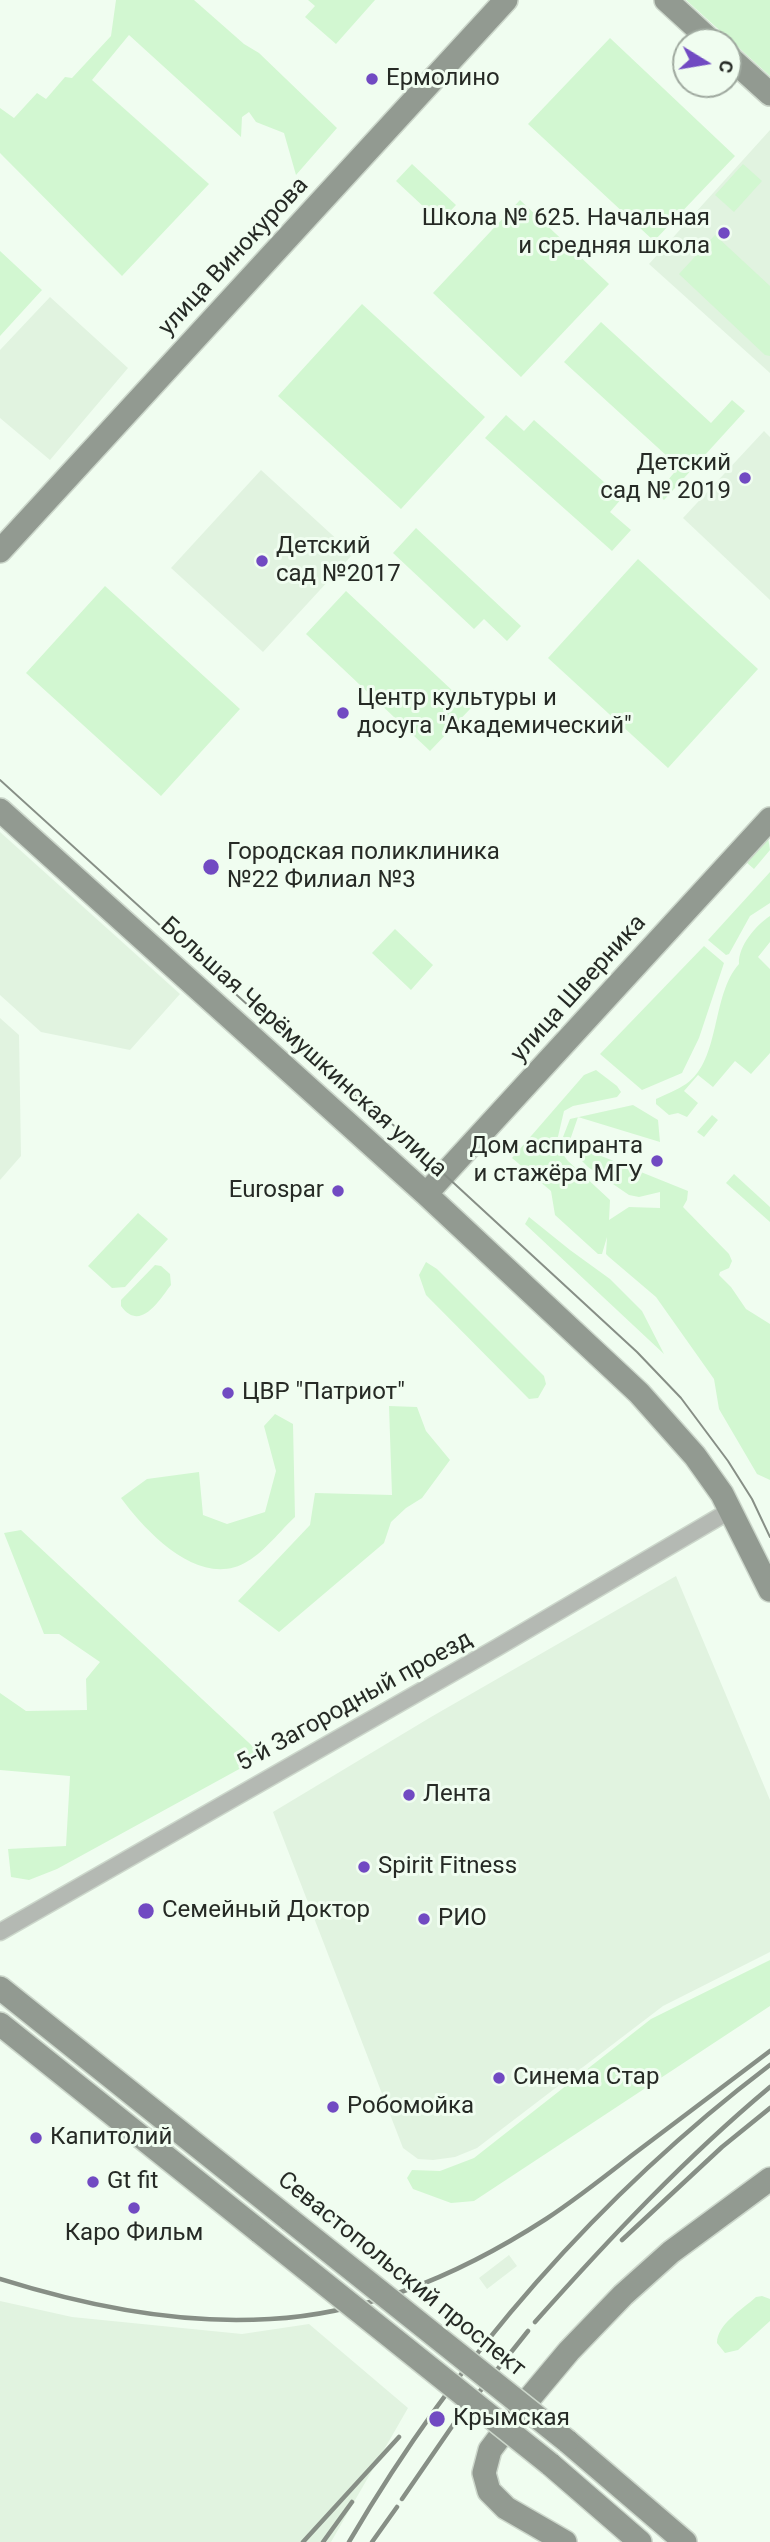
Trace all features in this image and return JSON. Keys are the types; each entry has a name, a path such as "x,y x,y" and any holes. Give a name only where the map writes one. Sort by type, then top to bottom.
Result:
{"main road":[{"name":"улица Винокурова","path":"0,551 506,0"},
{"path":"666,0 697,28"},
{"path":"742,69 770,94"},
{"name":"Большая Черёмушкинская улица","path":"0,810 426,1194 639,1393 695,1456 732,1510 770,1590"},
{"name":"улица Шверника","path":"426,1194 770,819"},
{"name":"Севастопольский проспект","path":"0,1988 567,2441 685,2542"},
{"path":"0,2024 550,2464 640,2542"},
{"path":"565,2542 506,2508 489,2491 484,2473 489,2450 506,2425 554,2369 622,2295 671,2252 770,2179"}],"street":[{"name":"5-й Загородный проезд","path":"0,1932 508,1642 732,1510"},
{"path":"96,2101 91,2091 94,2081 103,2076 114,2079"}],"shaded area":[{"name":"Школа № 625. Начальная и средняя школа","path":"770,130 770,373 649,264"},
{"path":"50,297 128,368 50,460 0,418 0,350"},
{"name":"Детский сад № 2019","path":"764,431 770,437 770,600 683,518"},
{"name":"Детский сад №2017","path":"261,470 353,554 263,652 171,568"},
{"path":"0,832 180,994 130,1050 41,1032 0,995"},
{"path":"0,1018 19,1035 21,1156 0,1180"},
{"path":"676,1576 770,1800 770,1952 663,2006 477,2148 455,2157 418,2159 403,2148 273,1812 431,1717"},
{"path":"509,2255 517,2266 487,2289 479,2278"},
{"path":"0,2301 72,2317 242,2334 309,2324 408,2408 331,2542 0,2542"}],"green space":[{"path":"116,0 194,0 244,44 259,53 337,128 296,175 284,133 256,122 249,112 242,117 241,137 129,35 92,80 209,184 122,276 0,153 0,108 14,118 37,93 46,99 65,77 72,78 111,36"},
{"path":"308,0 375,0 336,44 305,17 315,6"},
{"path":"686,0 770,0 770,76 742,51 742,28 717,28"},
{"path":"610,38 735,156 654,241 528,124"},
{"path":"412,164 456,205 440,222 396,181"},
{"path":"743,164 762,181 734,212 715,195"},
{"path":"520,200 609,284 521,377 433,293"},
{"path":"715,235 770,286 770,356 765,355 679,274"},
{"path":"0,251 42,290 0,336"},
{"path":"362,304 485,417 401,509 278,396"},
{"path":"601,322 711,423 732,400 745,411 664,500 656,494 679,467 564,362"},
{"path":"506,415 524,431 534,420 622,498 610,512 631,530 612,551 485,438"},
{"path":"416,528 521,626 507,641 484,619 474,629 393,553"},
{"path":"638,559 758,669 668,768 548,658"},
{"path":"105,586 240,709 161,796 26,673"},
{"path":"346,591 471,708 430,751 306,634"},
{"path":"768,837 770,850 754,869 746,862"},
{"path":"770,872 770,903 750,916 726,955 708,940"},
{"path":"770,916 770,942 758,957 770,969 770,1053 751,1074 735,1061 713,1087 698,1075 684,1091 698,1103 687,1117 678,1113 669,1115 656,1104 656,1099 686,1084 697,1073 711,1044 724,992 739,964 741,950 754,930"},
{"path":"395,929 433,965 411,990 372,953"},
{"path":"704,946 724,963 699,1038 682,1073 642,1090 600,1054"},
{"path":"596,1070 621,1092 617,1097 573,1106 564,1111 556,1145 568,1161 610,1200 609,1220 629,1207 660,1208 660,1192 639,1197 629,1195 588,1167 567,1146 563,1137 570,1119 578,1117 569,1143 688,1191 683,1207 729,1254 732,1261 729,1268 719,1275 746,1309 770,1324 770,1480 757,1474 719,1409 714,1379 656,1297 606,1254 607,1237 602,1254 598,1254 555,1215 551,1191 512,1158 584,1075"},
{"path":"633,1105 658,1120 660,1142 578,1117"},
{"path":"712,1115 718,1120 704,1137 697,1132"},
{"path":"734,1174 770,1207 770,1222 726,1183"},
{"path":"138,1213 168,1239 125,1287 112,1288 88,1266"},
{"path":"529,1217 610,1279 642,1311 664,1354 525,1224"},
{"path":"426,1262 437,1269 544,1376 546,1384 538,1398 529,1399 426,1295 419,1275"},
{"path":"155,1265 161,1266 170,1274 171,1285 148,1312 135,1316 128,1313 121,1306 121,1300"},
{"path":"389,1406 417,1407 426,1431 450,1460 422,1498 391,1522 384,1543 279,1632 238,1601 310,1525 315,1493 392,1495"},
{"path":"275,1414 293,1424 295,1517 248,1561 230,1568 212,1569 194,1563 176,1554 160,1541 121,1498 147,1479 199,1472 203,1515 227,1524 265,1512 276,1471 264,1426"},
{"path":"21,1530 263,1756 57,1869 29,1880 11,1877 8,1849 66,1846 70,1776 0,1770 0,1693 26,1711 87,1710 86,1679 100,1662 59,1634 44,1634 4,1533"},
{"path":"770,1960 770,2006 474,2201 451,2203 413,2189 407,2178 412,2170 440,2171 474,2158 651,2019"},
{"path":"756,2297 770,2299 770,2321 738,2350 725,2353 717,2343 721,2329"}],"tram line":[{"path":"0,780 294,1047 397,1128 637,1352 681,1398 728,1461 752,1499 770,1537"}],"railway":[{"path":"0,2279 99,2305 202,2319 270,2319 307,2315 379,2299 449,2273 546,2219 770,2051"},
{"path":"349,2542 436,2408 536,2282 648,2168 770,2065"},
{"path":"535,2322 648,2200 770,2087"},
{"path":"622,2240 722,2147 770,2108"},
{"path":"402,2499 453,2425 528,2331"},
{"path":"303,2542 399,2437"},
{"path":"323,2542 352,2502"},
{"path":"372,2542 397,2507"}],"place":[{"name":"Ермолино","path":"372,79"},
{"name":"Школа № 625. Начальная и средняя школа","path":"724,233"},
{"name":"Детский сад № 2019","path":"745,478"},
{"name":"Детский сад №2017","path":"262,561"},
{"name":"Центр культуры и досуга \"Академический\"","path":"343,713"},
{"name":"Городская поликлиника №22 Филиал №3","path":"211,867"},
{"name":"Дом аспиранта и стажёра МГУ","path":"657,1161"},
{"name":"Eurospar","path":"338,1191"},
{"name":"ЦВР \"Патриот\"","path":"228,1393"},
{"name":"Лента","path":"409,1795"},
{"name":"Spirit Fitness","path":"364,1867"},
{"name":"Семейный Доктор","path":"146,1911"},
{"name":"РИО","path":"424,1919"},
{"name":"Синема Стар","path":"499,2078"},
{"name":"Робомойка","path":"333,2107"},
{"name":"Капитолий","path":"36,2138"},
{"name":"Gt fit","path":"93,2182"},
{"name":"Каро Фильм","path":"134,2208"},
{"name":"Крымская","path":"437,2419"}]}
